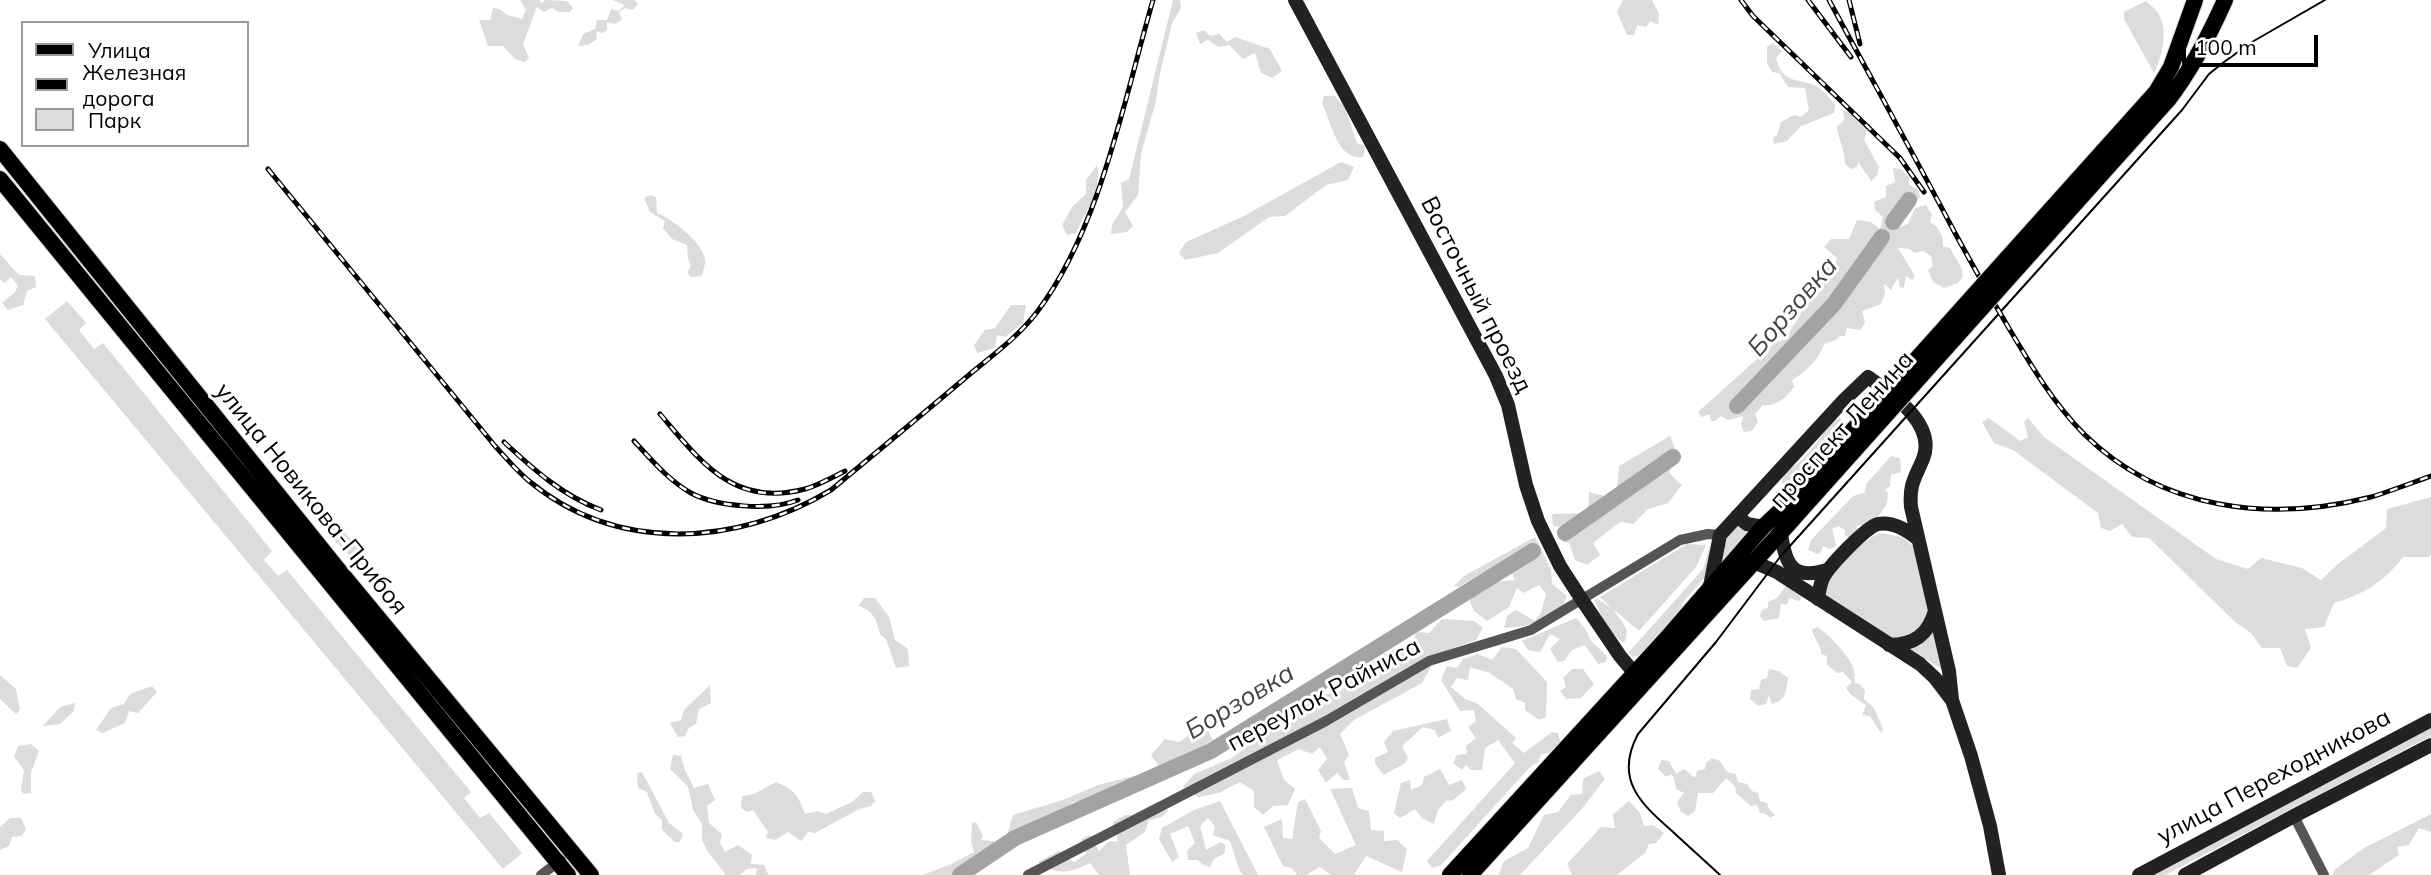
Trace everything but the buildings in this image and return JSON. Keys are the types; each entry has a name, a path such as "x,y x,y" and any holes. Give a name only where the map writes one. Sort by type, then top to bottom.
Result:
{"main road":[{"name":"Восточный проезд","path":"1295,0 1496,376 1508,405 1526,485 1538,521 1560,566 1620,656 1640,679"},
{"name":"проспект Ленина","path":"2162,96 2195,0"},
{"name":"проспект Ленина","path":"1470,875 1640,679 1763,527 1787,515 2162,96 2185,78 2225,0"},
{"path":"2181,42 2184,50 2190,54 2200,52"},
{"name":"улица Новикова-Прибоя","path":"0,149 337,568 591,875"},
{"name":"улица Новикова-Прибоя","path":"0,179 563,869"},
{"path":"1709,592 1720,536 1868,377 1916,418 1925,439 1924,457 1909,492 1949,671 1952,700 1990,826 1999,875"},
{"name":"проспект Ленина","path":"1450,875 1754,562 1781,533 1787,515"},
{"path":"1737,516 1747,524 1763,527"},
{"path":"1818,599 1821,580 1827,570 1869,529 1878,524 1906,529 1918,539"},
{"path":"1781,533 1790,566 1804,574 1814,575 1827,570"},
{"path":"1754,562 1777,572 1920,664 1952,700"},
{"path":"1889,645 1909,644 1918,639 1929,626 1935,611"},
{"name":"улица Переходникова","path":"2138,875 2431,720"},
{"name":"улица Переходникова","path":"2185,875 2431,746"}],"street":[{"name":"переулок Райниса","path":"1028,875 1326,721 1429,661 1531,630 1688,537 1708,534 1720,536"},
{"path":"2294,816 2324,875"},
{"path":"541,875 563,869 572,852"}],"green space":[{"path":"520,0 539,0 542,3 545,0 567,1 573,8 570,12 559,12 552,8 544,12 537,7 523,44 529,58 524,62 515,59 503,46 488,46 479,20 490,20 493,8 522,19 526,10"},
{"path":"613,0 635,0 638,4 633,10 625,8 619,12 622,20 615,24 607,22 607,30 602,33 596,31 597,39 588,45 578,46 583,34 595,29 597,20 607,20 611,9 619,11 625,5"},
{"path":"1173,0 1180,0 1181,8 1172,23 1156,101 1141,154 1138,195 1125,212 1133,226 1127,232 1111,234 1112,225 1123,207 1121,183 1129,179"},
{"path":"1623,0 1652,0 1659,14 1658,25 1650,21 1646,27 1637,25 1634,35 1627,35 1617,12"},
{"path":"2146,1 2157,12 2164,35 2160,59 2154,73 2124,19 2124,12"},
{"path":"1204,30 1210,36 1219,34 1227,42 1235,37 1270,49 1282,71 1272,78 1261,73 1255,53 1243,59 1229,45 1219,47 1208,40 1200,44 1196,33"},
{"path":"1772,43 1782,51 1776,58 1786,76 1817,86 1835,104 1834,113 1801,126 1787,141 1774,144 1773,138 1777,135 1781,122 1794,115 1801,117 1809,110 1805,88 1788,87 1779,73 1772,72 1767,63 1767,47"},
{"path":"1324,96 1335,96 1345,108 1357,143 1365,146 1363,157 1347,153 1341,146 1322,104"},
{"path":"1843,110 1849,112 1867,131 1864,140 1879,167 1877,175 1871,181 1858,162 1857,167 1851,169 1845,164 1837,127 1844,120"},
{"path":"1341,162 1354,167 1348,180 1326,185 1285,216 1269,217 1218,253 1185,260 1179,253 1186,242 1242,217"},
{"path":"1097,165 1098,183 1092,200 1076,233 1067,235 1062,225 1072,207 1086,194 1086,180"},
{"path":"1893,168 1901,169 1909,177 1909,185 1918,190 1920,197 1907,206 1898,205 1897,213 1893,216 1900,227 1908,224 1915,208 1926,205 1932,215 1930,222 1942,235 1943,246 1950,248 1961,267 1963,276 1958,283 1944,288 1933,282 1928,270 1933,266 1931,256 1923,251 1914,253 1909,249 1898,248 1915,276 1912,280 1906,276 1904,288 1900,287 1898,277 1891,290 1884,284 1885,293 1881,304 1862,311 1865,323 1860,330 1847,328 1845,336 1839,336 1836,340 1824,344 1811,365 1792,380 1794,387 1787,395 1777,403 1763,405 1755,414 1758,422 1752,431 1744,432 1741,425 1743,416 1728,420 1721,416 1715,421 1711,421 1710,414 1701,417 1698,412 1776,342 1787,339 1820,266 1834,268 1837,258 1824,247 1831,239 1849,239 1857,220 1871,222 1880,229 1883,217 1875,210 1874,202 1886,197 1886,186 1895,182"},
{"path":"650,195 656,197 657,213 678,226 699,246 705,261 702,276 691,277 687,272 691,266 687,245 672,239 663,228 665,221 650,212 644,198"},
{"path":"0,254 19,275 35,276 36,287 27,291 23,305 8,310 2,303 18,286 11,277 5,283 0,280"},
{"path":"67,301 86,323 79,330 94,349 103,343 272,551 264,560 278,576 287,570 471,792 464,798 480,818 489,813 522,853 503,869 45,319"},
{"path":"1011,305 1026,305 1023,323 1005,337 997,335 995,348 977,353 974,345 985,330 995,328"},
{"path":"1840,418 1843,422 1841,425 1822,445 1820,451 1815,452 1803,470 1786,486 1781,482 1787,469 1805,457 1829,423"},
{"path":"1989,418 2020,441 2028,437 2024,422 2028,418 2044,437 2216,559 2248,569 2261,558 2302,568 2321,580 2386,528 2387,509 2431,497 2431,554 2429,557 2403,557 2373,586 2334,603 2324,627 2305,629 2311,648 2297,668 2287,666 2280,648 2262,648 2251,633 2235,622 2149,538 2132,537 2122,524 2110,531 2101,528 2098,513 2013,450 1994,443 1982,422"},
{"path":"1670,436 1675,454 1669,473 1682,485 1668,503 1648,509 1633,524 1620,522 1593,543 1600,555 1587,565 1575,560 1569,543 1563,542 1560,527 1553,526 1552,514 1588,513 1589,492 1605,496 1617,489 1619,466"},
{"path":"1891,456 1900,458 1901,472 1891,475 1890,486 1885,490 1888,493 1887,504 1876,520 1871,519 1865,526 1857,525 1854,536 1850,538 1845,535 1845,530 1838,526 1832,529 1836,546 1830,549 1823,546 1818,554 1808,550 1811,540 1853,496 1864,493 1867,483"},
{"path":"1738,522 1750,532 1716,572 1723,542"},
{"path":"334,532 344,532 364,553 366,570 363,571 355,556 351,557 334,540"},
{"path":"1881,533 1902,537 1915,548 1929,612 1922,631 1894,640 1826,597 1827,583 1834,571 1861,545"},
{"path":"1535,537 1551,569 1552,584 1567,596 1563,604 1541,621 1504,628 1507,616 1516,610 1535,621 1541,612 1546,594 1539,585 1523,593 1517,588 1509,607 1487,621 1474,611 1468,596 1494,582 1515,580 1506,560 1458,587 1454,586 1464,576"},
{"path":"1687,544 1706,545 1696,567 1639,631 1613,609 1626,629 1624,643 1610,630 1594,600 1598,599 1612,609 1600,597"},
{"path":"1710,546 1707,575 1683,602 1675,619 1643,654 1632,657 1629,652 1703,569"},
{"path":"1786,586 1804,595 1799,601 1789,598 1787,605 1781,604 1779,618 1764,621 1760,616 1762,610 1768,608 1768,602 1777,598"},
{"path":"864,598 875,598 889,617 895,640 908,649 909,666 896,668 874,616 858,606"},
{"path":"1576,618 1591,641 1607,656 1606,662 1598,664 1585,645 1572,650 1564,661 1558,662 1550,649 1560,639 1550,634 1540,652 1528,650 1522,641"},
{"path":"1442,619 1474,621 1483,628 1476,640 1438,654 1422,683 1354,720 1340,734 1349,755 1344,762 1350,780 1344,780 1337,773 1326,783 1318,770 1327,759 1320,747 1312,754 1299,749 1277,760 1284,780 1295,789 1288,805 1273,806 1263,815 1254,807 1254,791 1240,782 1219,793 1198,797 1183,787 1194,774 1232,758 1314,697 1341,691 1353,672 1394,649 1410,646 1417,632 1429,633"},
{"path":"1817,627 1831,638 1849,660 1854,669 1855,683 1865,690 1864,699 1874,708 1883,729 1881,733 1870,716 1862,715 1866,705 1846,688 1852,682 1843,672 1837,673 1827,665 1827,656 1821,654 1812,630"},
{"path":"1934,628 1944,670 1907,648"},
{"path":"1502,647 1516,649 1547,682 1546,717 1539,720 1525,710 1525,703 1516,699 1513,689 1490,673 1470,667 1468,680 1457,678 1451,687 1465,699 1478,704 1516,738 1512,743 1524,753 1552,732 1558,733 1561,744 1553,753 1541,754 1538,762 1530,767 1441,865 1432,868 1427,861 1515,763 1498,740 1485,748 1482,770 1471,770 1466,765 1462,770 1453,763 1457,755 1467,754 1466,746 1476,738 1468,727 1476,721 1474,710 1460,711 1441,680 1447,666 1457,668 1463,659 1478,654 1492,660"},
{"path":"1572,669 1583,669 1594,684 1581,698 1566,699 1560,691 1566,687 1563,678"},
{"path":"1769,669 1779,671 1788,678 1786,691 1777,703 1772,704 1769,695 1766,704 1758,706 1750,699 1751,690 1759,689 1761,680 1767,678"},
{"path":"0,675 16,689 20,710 16,714 0,699"},
{"path":"710,685 711,703 699,709 696,724 689,728 685,736 678,737 670,723 681,720 684,710"},
{"path":"152,686 157,692 138,713 129,711 125,723 103,733 96,730 111,708 124,704 130,694"},
{"path":"75,703 74,711 60,724 43,726 60,707"},
{"path":"1447,719 1451,731 1438,738 1435,730 1423,727 1402,746 1408,758 1404,764 1383,775 1375,763 1375,758 1388,752 1384,742 1393,731"},
{"path":"2431,727 2431,736 2165,875 2149,875"},
{"path":"1198,729 1208,731 1213,740 1178,761 1167,779 1146,783 1132,781 1119,794 1097,795 1089,801 1073,802 1059,814 1028,826 1020,834 1007,835 1013,815 1063,800 1098,785 1161,769 1151,755 1165,739 1179,742"},
{"path":"31,744 39,751 31,773 31,793 23,794 21,790 24,770 14,757 18,746"},
{"path":"673,755 681,756 694,788 708,784 715,800 707,806 709,823 722,834 720,843 725,852 738,845 752,855 751,864 764,865 768,875 756,875 757,868 747,869 740,875 726,875 702,840 702,824 693,810 688,787 670,769"},
{"path":"1712,758 1720,761 1727,772 1736,774 1738,782 1747,784 1752,791 1758,793 1760,801 1767,803 1775,815 1770,818 1760,813 1757,805 1751,806 1736,793 1735,786 1726,778 1713,793 1698,793 1695,811 1688,816 1681,812 1677,802 1684,793 1676,789 1671,774 1666,777 1658,769 1661,760 1669,761 1676,774 1684,769 1695,778 1697,771 1705,769 1706,763"},
{"path":"1440,769 1449,785 1462,780 1466,789 1453,800 1446,801 1438,810 1434,824 1422,818 1415,809 1400,818 1394,813 1401,783 1410,780 1411,790 1422,785 1424,777"},
{"path":"1599,771 1605,779 1580,811 1520,875 1499,875 1504,861 1528,848 1544,815 1558,812 1571,795 1582,794 1583,779"},
{"path":"642,772 669,823 683,834 680,842 675,842 662,830 662,820 655,814 647,792 638,788 637,773"},
{"path":"776,782 795,794 805,814 818,811 826,814 852,802 863,792 871,792 875,801 871,806 859,809 815,833 808,832 801,841 788,832 775,840 766,838 768,832 753,810 747,812 741,808 742,796 754,794"},
{"path":"1352,788 1358,808 1369,811 1371,830 1384,831 1384,841 1397,840 1407,849 1402,872 1366,856 1354,875 1331,875 1320,867 1306,875 1297,875 1292,868 1283,866 1264,827 1282,819 1283,838 1292,839 1298,802 1305,799 1321,831 1319,838 1335,854 1356,845 1330,789"},
{"path":"1220,801 1258,875 1243,875 1230,841 1213,835 1215,826 1208,818 1200,826 1206,850 1221,842 1225,845 1225,853 1214,859 1210,867 1198,860 1188,860 1187,851 1195,843 1188,826 1170,834 1179,857 1172,862 1159,839 1162,828 1194,810"},
{"path":"1629,801 1640,813 1644,826 1653,825 1664,833 1656,843 1649,844 1645,853 1617,875 1572,875 1567,864 1601,827 1615,828 1613,814"},
{"path":"1157,802 1168,811 1162,817 1149,820 1145,832 1126,845 1130,875 1099,875 1090,863 1063,872 1038,862 1059,851 1074,862 1086,854 1081,839 1090,835 1099,851 1108,842 1118,841 1113,822"},
{"path":"2431,814 2431,832 2419,828 2409,845 2397,847 2399,855 2369,875 2333,875 2334,870 2364,848"},
{"path":"10,818 21,818 26,829 22,836 12,837 9,846 0,850 0,827"},
{"path":"976,822 983,836 981,840 994,841 995,848 952,875 923,875 974,852 971,842 972,823"}],"waterway":[{"name":"Борзовка","path":"1893,222 1909,200"},
{"name":"Борзовка","path":"1737,406 1834,304 1882,237"},
{"name":"Борзовка","path":"1565,533 1673,457"},
{"name":"Борзовка","path":"960,875 1015,838 1211,751 1533,551"}],"tram line":[{"path":"1720,875 1650,810 1634,789 1629,764 1631,750 1638,734 1716,642 1780,557 2182,110 2209,74 2252,42 2325,0"}],"railway":[{"path":"268,169 495,446 529,481 563,505 600,521 639,531 678,534 718,531 795,509 831,490 1005,345 1030,321 1059,279 1094,203 1153,0"},
{"path":"1741,0 1753,16 1900,158 1924,192"},
{"path":"1808,0 1851,57"},
{"path":"1829,0 1969,258 2027,358 2053,398 2073,422 2114,460 2147,480 2182,494 2218,504 2256,509 2333,505 2371,497 2431,476"},
{"path":"1849,0 1860,44"},
{"path":"660,414 690,449 721,477 758,492 780,493 805,489 845,471"},
{"path":"634,441 675,482 702,498 744,506 773,506 798,500"},
{"path":"504,442 537,472 561,489 601,510"}]}
